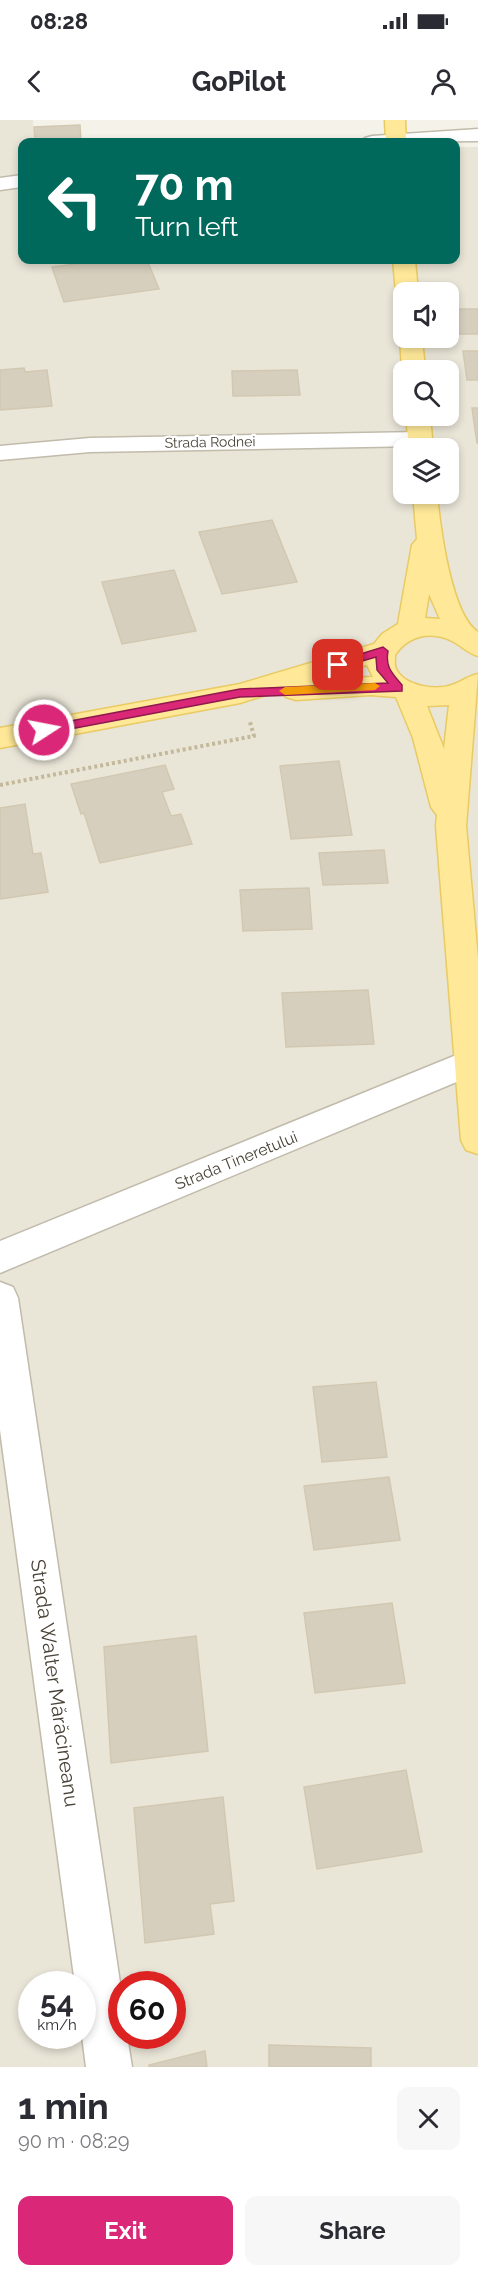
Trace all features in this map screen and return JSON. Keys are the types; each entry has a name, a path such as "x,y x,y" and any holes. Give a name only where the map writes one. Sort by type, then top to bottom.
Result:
{"main road":[{"path":"404,264 406,282"},
{"path":"426,504 428,528 441,591 472,641"},
{"path":"410,629 428,528"},
{"path":"472,641 435,627 410,629 388,642 381,661 383,670 403,690 427,738 451,826 478,1140"},
{"path":"0,738 240,693 383,651"},
{"path":"240,693 370,686 403,690 437,698 471,688 451,826"}],"street":[{"path":"395,134 478,135"},
{"path":"0,184 18,182"},
{"name":"Strada Rodnei","path":"0,453 90,445 420,434"},
{"name":"Strada Tineretului","path":"0,1257 471,1062"},
{"name":"Strada Walter Mărăcineanu","path":"0,1298 109,2067"}],"path":[{"path":"0,785 254,736 240,693"}],"shaded area":[{"path":"0,120 33,120 34,138 18,138 18,264 460,264 460,147 478,147 478,2067 0,2067"}],"building":[{"path":"80,125 81,138 35,138 34,127"},
{"path":"75,264 149,264 159,289 64,302 52,267"},
{"path":"459,309 478,309 478,334 459,334"},
{"path":"463,351 478,351 478,380 467,380"},
{"path":"24,368 25,372 47,370 52,406 0,410 0,370"},
{"path":"297,370 300,395 233,396 232,371"},
{"path":"472,408 478,408 478,443 477,443"},
{"path":"272,520 297,582 222,594 199,532"},
{"path":"174,570 196,631 122,644 102,582"},
{"path":"339,761 352,835 291,839 280,766"},
{"path":"165,765 174,789 162,792 171,816 181,814 192,844 100,863 84,813 81,814 71,784"},
{"path":"25,804 33,854 41,853 48,892 0,899 0,808"},
{"path":"384,850 388,883 323,885 319,853"},
{"path":"309,888 312,929 243,931 240,890"},
{"path":"368,990 374,1044 286,1047 282,993"},
{"path":"376,1382 387,1457 322,1462 313,1387"},
{"path":"389,1477 400,1540 314,1550 304,1486"},
{"path":"392,1603 405,1683 315,1693 304,1613"},
{"path":"196,1636 208,1751 111,1763 104,1647"},
{"path":"406,1770 422,1852 317,1869 304,1787"},
{"path":"223,1797 234,1901 210,1904 214,1934 145,1943 134,1808"},
{"path":"269,2045 371,2048 371,2067 269,2067"},
{"path":"205,2051 207,2067 149,2067 149,2065"}],"slow traffic":[{"path":"285,691 375,686"}],"route":[{"path":"44,730 240,693 370,686 398,688 383,670 381,661 383,651 338,665"}]}
